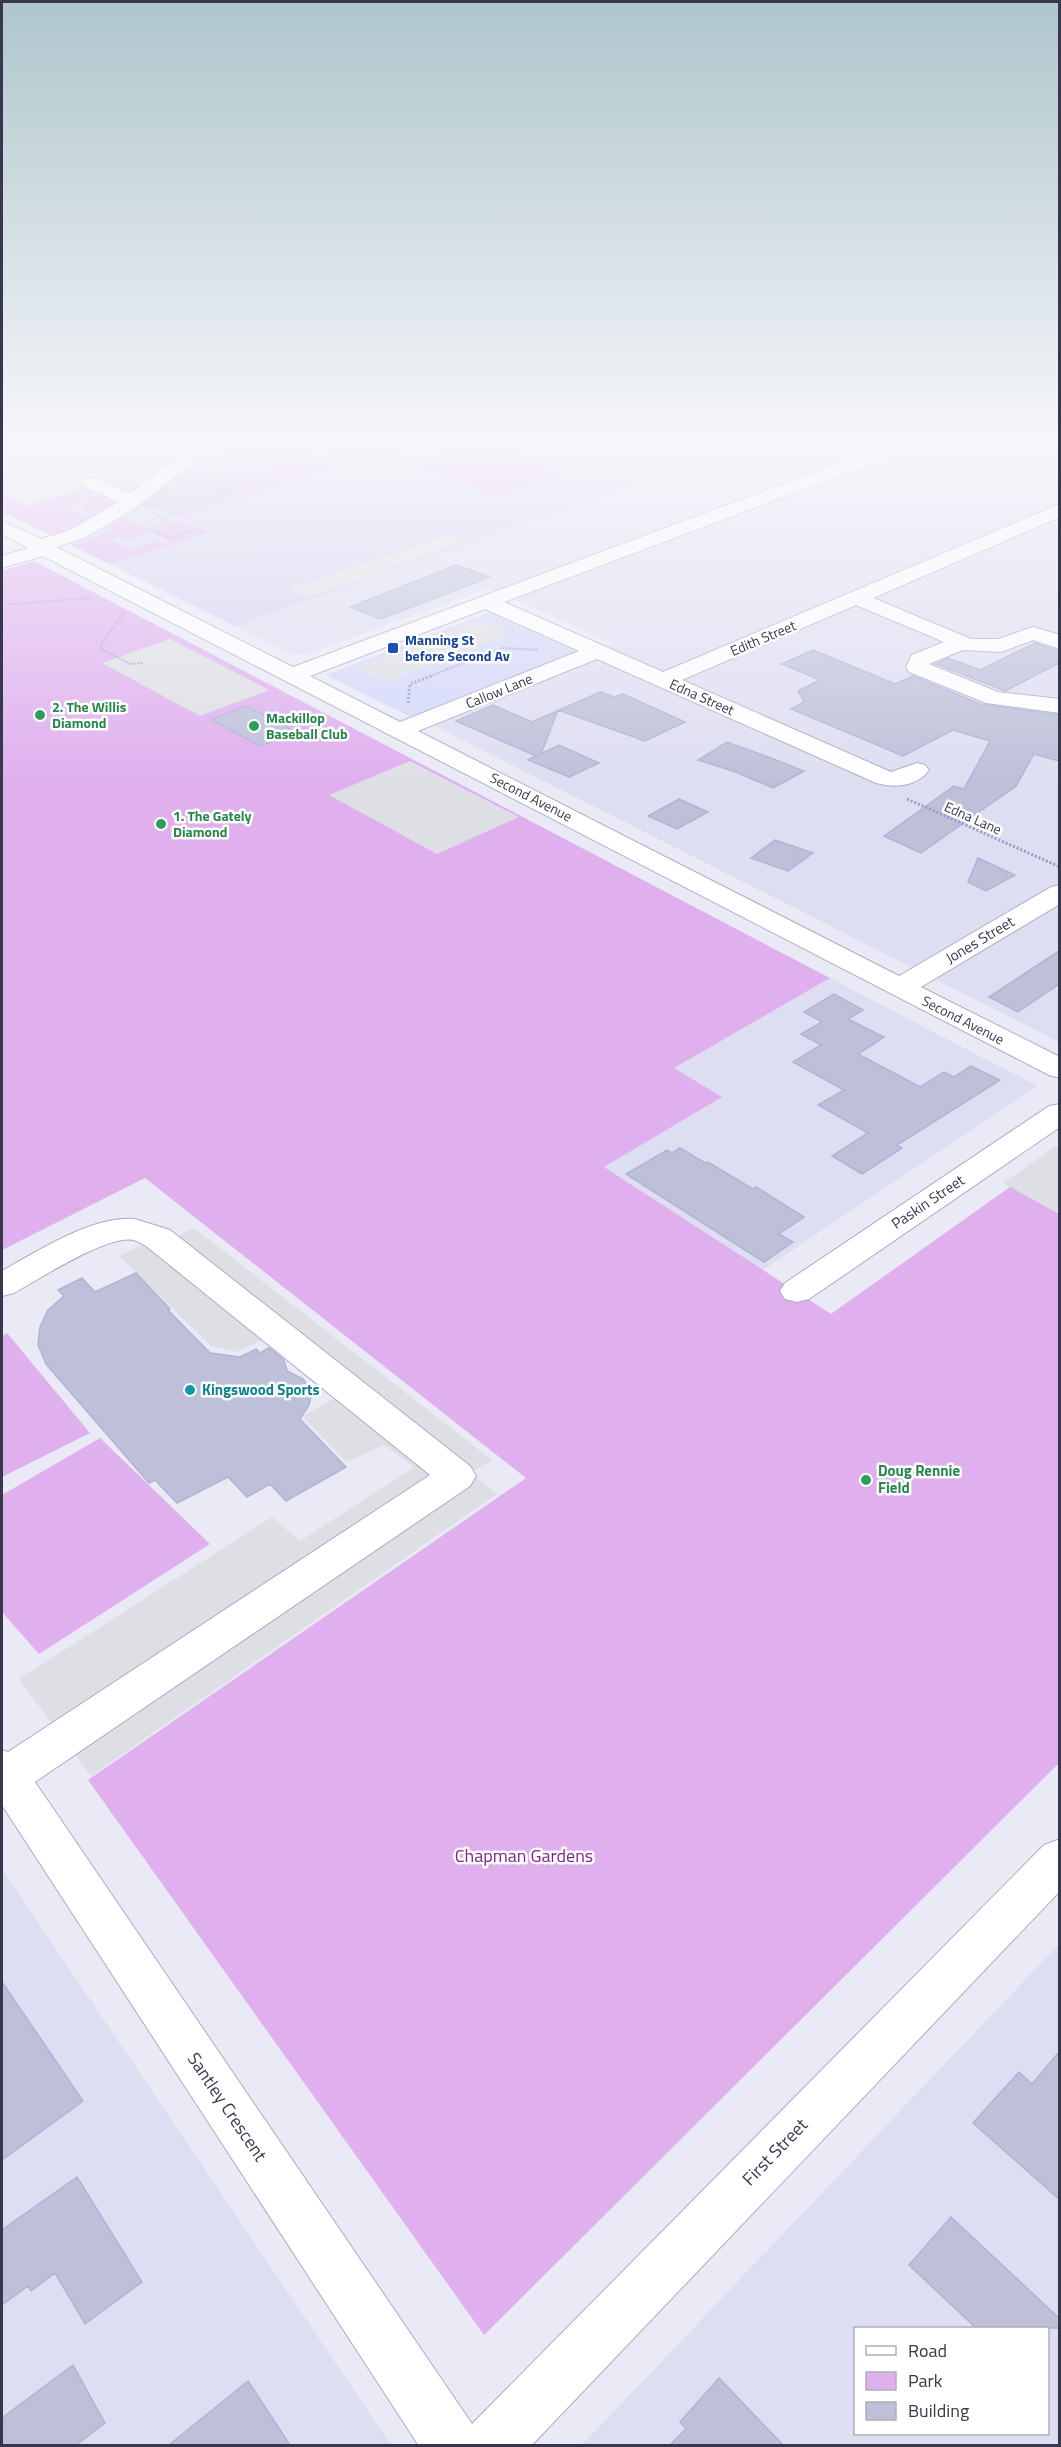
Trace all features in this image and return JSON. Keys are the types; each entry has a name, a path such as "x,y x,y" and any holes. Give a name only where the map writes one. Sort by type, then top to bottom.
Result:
{"street":[{"path":"2,562 23,554"},
{"name":"Second Avenue","path":"56,554 1059,1069"},
{"path":"292,675 617,554"},
{"name":"Edith Street","path":"664,680 957,554"},
{"path":"856,598 961,643 996,647 1033,633 1059,643"},
{"name":"Edna Street","path":"488,603 885,778"},
{"path":"961,643 920,660 917,667 994,698 1059,706"},
{"name":"Callow Lane","path":"400,730 598,651"},
{"path":"885,778 896,780 917,770"},
{"name":"Jones Street","path":"900,987 1059,893"},
{"name":"Paskin Street","path":"797,1291 1059,1113"},
{"path":"2,1285 101,1235 131,1229 145,1232 168,1246 458,1476 4,1773"},
{"name":"Santley Crescent","path":"4,1773 453,2445"},
{"name":"First Street","path":"491,2445 1059,1859"}],"path":[{"path":"2,605 90,598"},
{"path":"128,607 101,644 101,649 130,664 143,663"},
{"path":"408,705 410,684 503,648"},
{"name":"Edna Lane","path":"885,778 892,788 909,801 1059,867"}],"shaded area":[{"path":"90,554 440,554 235,626"},
{"path":"391,554 430,554 306,598 289,589"},
{"path":"440,554 1059,554 1059,1042 431,724 587,661 615,644 489,588 306,654 292,654 235,626"},
{"path":"491,612 579,653 415,719 326,675"},
{"path":"480,619 511,634 386,682 354,667"},
{"path":"170,639 269,690 200,716 102,663"},
{"path":"410,761 519,817 437,854 329,795"},
{"path":"830,978 1037,1086 763,1270 604,1167 721,1097 673,1068"},
{"path":"1056,1146 1059,1148 1059,1214 1003,1183"},
{"path":"194,1228 492,1460 471,1473 497,1494 91,1776 19,1679 272,1517 300,1541 414,1467 384,1445 346,1462 302,1416 337,1397 266,1338 237,1352 211,1346 119,1256 168,1232 175,1238"},
{"path":"2,1869 391,2445 2,2445"},
{"path":"1059,1944 1059,2445 582,2445"}],"green space":[{"path":"90,554 142,554 111,564"},
{"name":"Chapman Gardens","path":"34,561 830,978 674,1068 722,1097 604,1167 831,1314 1059,1152 1059,1763 484,2335 88,1780 526,1478 145,1178 2,1250 2,571"},
{"path":"7,1333 90,1433 2,1477 2,1336"},
{"path":"100,1438 210,1544 39,1654 2,1612 2,1495"}],"building":[{"path":"456,565 490,577 381,619 350,607"},
{"path":"1035,643 1059,651 1059,663 1005,691 936,664 948,658 980,670"},
{"path":"813,650 895,684 913,676 980,704 1059,715 1059,761 1034,754 1016,786 921,853 884,836 954,786 964,789 990,741 953,730 903,756 791,709 804,702 798,691 820,680 782,664"},
{"path":"600,692 614,697 623,694 685,722 645,741 559,710"},
{"path":"493,705 532,722 558,711 541,754 559,745 599,763 569,777 528,760 536,756 456,721"},
{"path":"246,706 296,732 261,746 211,720"},
{"path":"727,742 804,771 773,788 736,772 698,760"},
{"path":"679,799 708,812 677,829 648,816"},
{"path":"775,840 813,853 788,871 751,858"},
{"path":"978,858 1015,875 986,891 968,882"},
{"path":"1059,951 1059,984 1018,1012 989,997"},
{"path":"834,994 863,1010 848,1019 884,1037 858,1054 920,1087 944,1072 954,1077 971,1066 1000,1080 897,1145 902,1148 862,1174 832,1156 868,1133 818,1105 844,1090 793,1062 821,1045 801,1034 822,1022 804,1012"},
{"path":"680,1148 753,1189 756,1187 804,1217 779,1234 793,1242 764,1262 626,1174 667,1150 672,1153"},
{"name":"Kingswood Sports","path":"136,1273 210,1353 240,1357 256,1349 260,1353 269,1348 284,1360 287,1371 303,1379 312,1392 309,1405 300,1419 346,1467 286,1501 270,1484 247,1497 228,1477 177,1503 155,1480 149,1483 46,1364 38,1345 40,1327 48,1310 64,1296 58,1290 82,1278 95,1292"},
{"path":"2,1982 83,2101 2,2160"},
{"path":"1059,2052 1059,2199 973,2123 1019,2072 1032,2084"},
{"path":"77,2177 142,2282 85,2324 55,2273 31,2291 28,2286 2,2305 2,2230"},
{"path":"951,2217 1059,2318 1059,2328 975,2327 909,2265"},
{"path":"73,2365 105,2423 76,2445 2,2445 2,2418"},
{"path":"719,2378 783,2445 670,2445 686,2429 680,2422"},
{"path":"248,2381 290,2445 169,2445"}],"place":[{"name":"Manning St before Second Av","path":"393,648"},
{"name":"2. The Willis Diamond","path":"40,715"},
{"name":"Mackillop Baseball Club","path":"254,726"},
{"name":"1. The Gately Diamond","path":"161,824"},
{"name":"Kingswood Sports","path":"190,1390"},
{"name":"Doug Rennie Field","path":"866,1480"}]}
